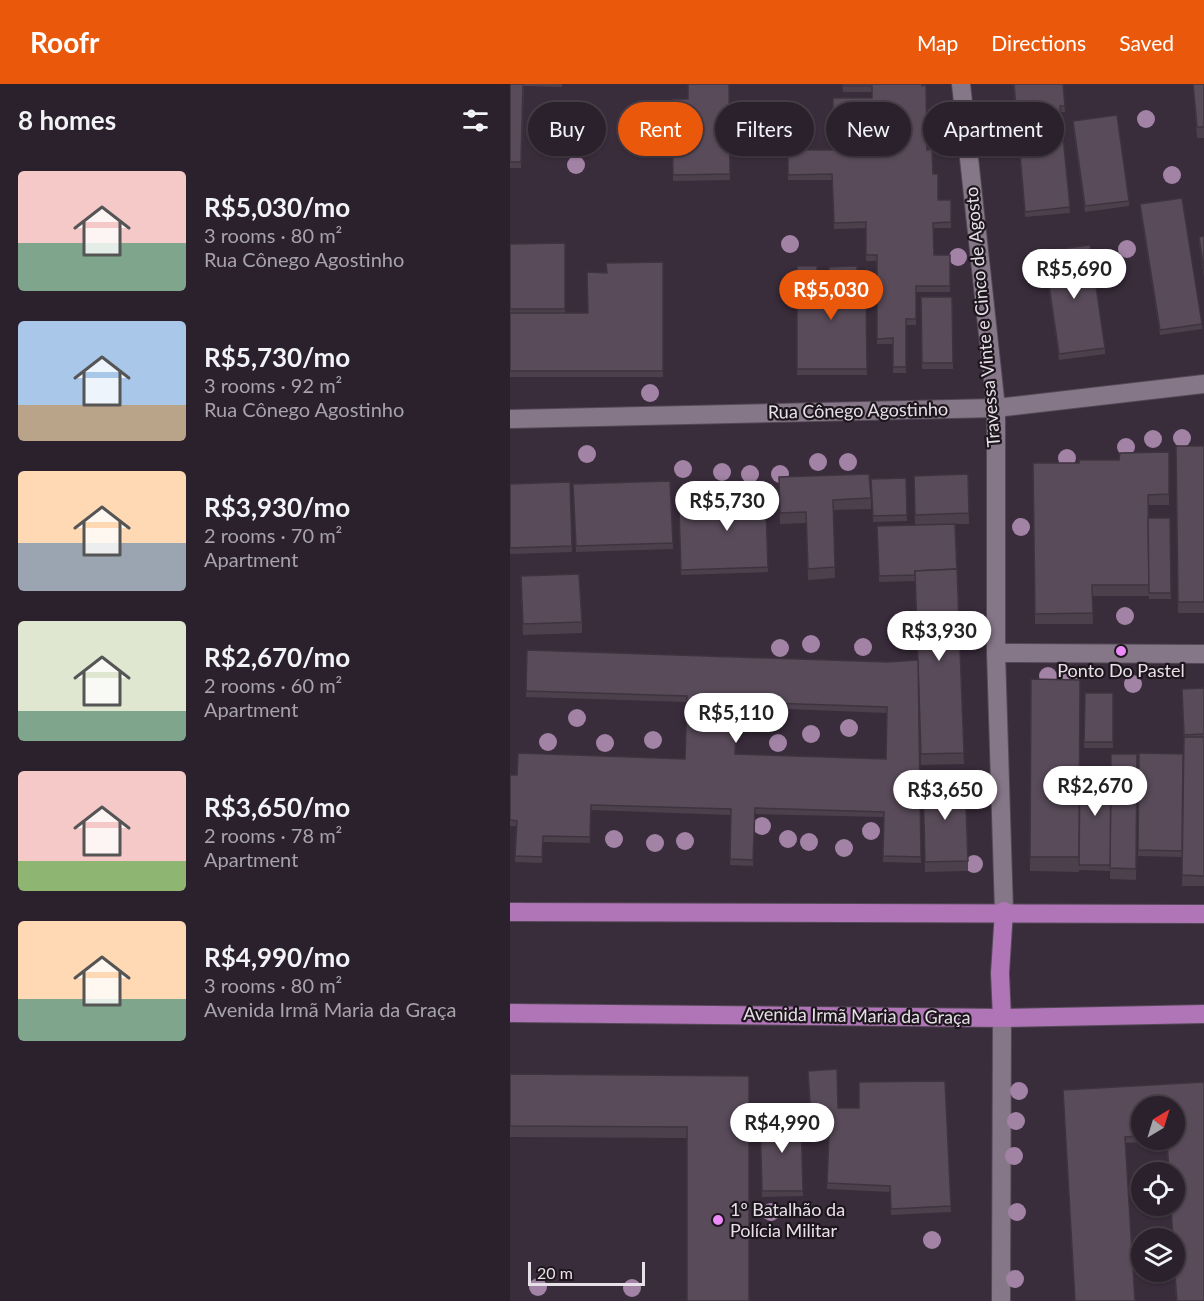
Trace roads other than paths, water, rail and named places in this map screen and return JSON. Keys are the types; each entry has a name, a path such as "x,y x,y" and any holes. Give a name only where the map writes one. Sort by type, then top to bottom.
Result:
{"main road":[{"path":"1002,1018 1000,973 1004,911"},
{"path":"510,912 1004,911 1204,914"},
{"name":"Avenida Irmã Maria da Graça","path":"510,1013 1002,1018 1204,1014"}],"street":[{"name":"Travessa Vinte e Cinco de Agosto","path":"960,84 996,408 996,653 1004,911"},
{"name":"Rua Cônego Agostinho","path":"510,418 996,408 1204,384"},
{"path":"996,653 1204,654"},
{"path":"1001,1301 1002,1018"}],"place":[{"name":"Ponto Do Pastel","path":"1121,651"},
{"name":"1º Batalhão da Polícia Militar","path":"718,1220"}]}
